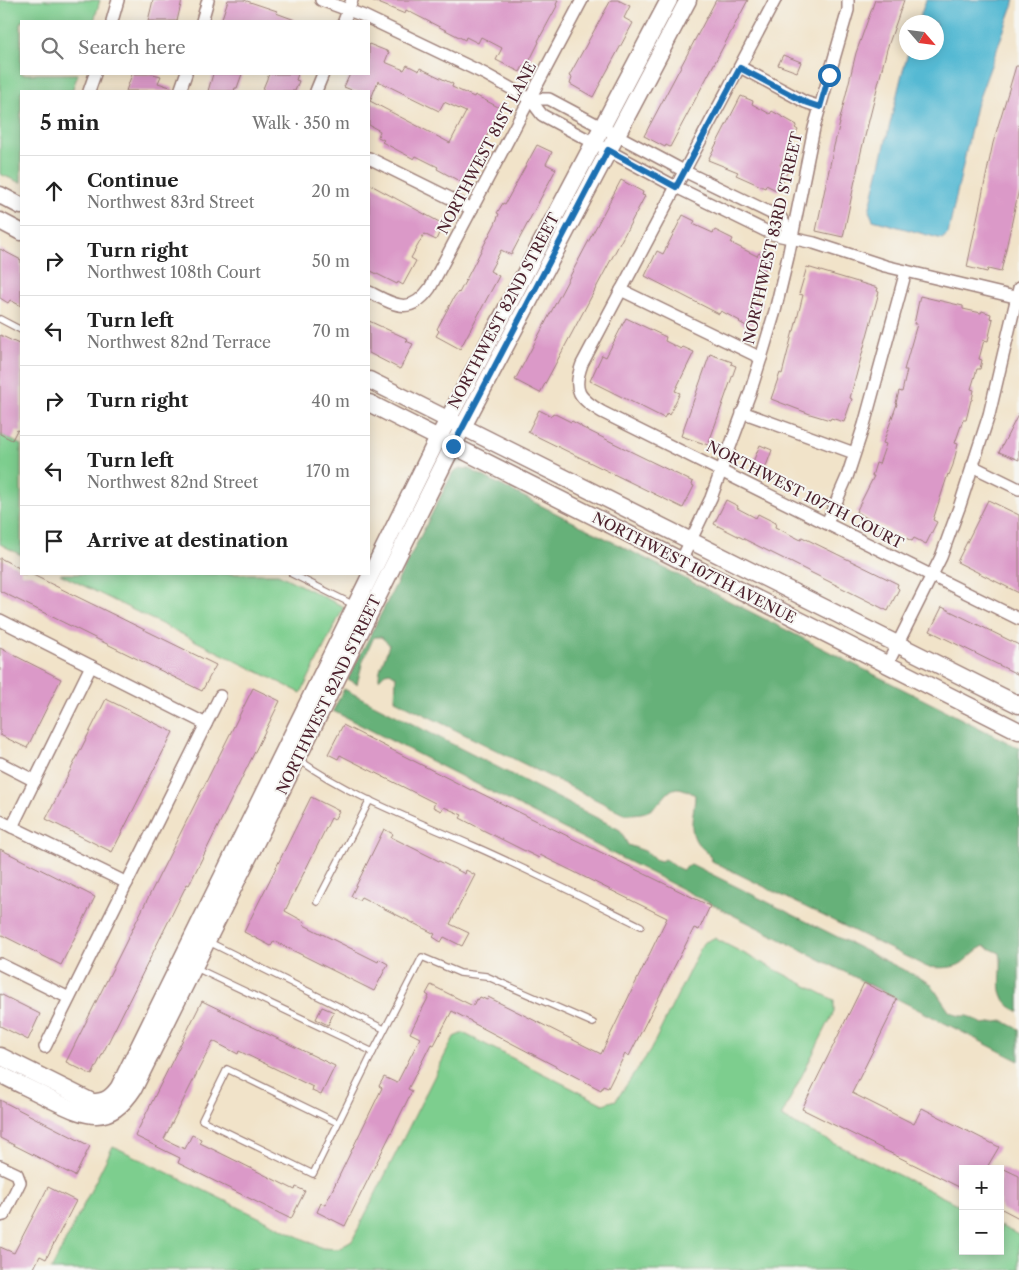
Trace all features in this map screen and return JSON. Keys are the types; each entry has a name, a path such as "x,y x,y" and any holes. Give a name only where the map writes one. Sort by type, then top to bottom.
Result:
{"street":[{"path":"112,20 118,0"},
{"path":"202,20 208,0"},
{"path":"321,0 420,42 530,99 542,115 676,187 772,234 792,237 885,266 1018,294 989,415 944,548 887,664"},
{"name":"NORTHWEST 81ST LANE","path":"370,293 388,302 402,306 412,305 422,299 430,288 582,0"},
{"name":"NORTHWEST 82ND STREET","path":"200,938 297,758 462,427 608,150 609,130 669,0"},
{"name":"NORTHWEST 82ND STREET","path":"101,1109 106,1100 119,1087 187,964 355,606 438,438 593,143 609,130 688,0"},
{"path":"760,358 621,290 775,0"},
{"name":"NORTHWEST 83RD STREET","path":"680,561 692,541 722,470 775,311 820,107 848,10 848,0"},
{"path":"740,68 805,102 820,107"},
{"path":"89,90 95,75"},
{"path":"180,90 186,75"},
{"path":"316,90 323,75"},
{"path":"530,99 549,99 684,171 781,218 792,237"},
{"path":"370,158 472,209"},
{"path":"0,195 20,205"},
{"path":"0,221 20,231"},
{"path":"827,523 847,477 906,271"},
{"name":"NORTHWEST 107TH COURT","path":"621,290 582,364 576,386 580,396 602,412 1019,619"},
{"name":"NORTHWEST 107TH AVENUE","path":"370,380 1019,704"},
{"name":"NORTHWEST 107TH AVENUE","path":"370,404 1019,731"},
{"path":"742,412 854,453"},
{"path":"972,466 1019,489"},
{"path":"0,620 206,724"},
{"path":"12,826 91,666"},
{"path":"45,1047 220,696"},
{"path":"0,763 34,781"},
{"path":"0,821 126,883"},
{"path":"0,964 69,998"},
{"path":"0,1056 101,1109 92,1116 82,1113 0,1074"},
{"path":"0,1166 17,1174 20,1182 4,1215 0,1216"}],"lane":[{"path":"0,319 20,329"},
{"path":"294,575 355,606"},
{"path":"297,758 314,771 370,800 528,870 641,926"},
{"path":"317,902 370,800"},
{"path":"200,938 384,1029"},
{"path":"338,1123 227,1069 202,1120 313,1174 338,1123 372,1052 422,957 460,973 486,976 593,1023"},
{"path":"187,964 372,1052"}],"green space":[{"path":"0,0 100,0 94,20 20,20 20,75 78,75 72,90 20,90 20,183 0,174"},
{"path":"0,434 20,444 20,554 0,544"},
{"path":"460,468 469,469 1019,748 1019,1012 1004,1000 1000,986 1000,953 984,946 958,965 945,968 927,967 712,861 693,834 692,823 695,795 686,790 675,788 650,810 625,814 395,700 396,676 390,672 385,673 379,679 380,670 389,644 381,637 374,637 363,661 357,684 348,679 453,472"},
{"path":"62,575 280,575 344,607 301,693"},
{"path":"344,689 620,830 628,845 645,851 654,859 661,861 664,859 683,870 691,864 930,983 949,1011 959,1016 968,1016 983,1024 1003,1021 1019,1029 1019,1061 333,711"},
{"path":"714,938 834,1000 834,1012 781,1117 959,1205 959,1255 1004,1255 1004,1228 1019,1235 1019,1270 51,1270 113,1146 322,1248 338,1249 352,1241 454,1037 463,1033 603,1104 616,1100 650,1051 703,943"}],"water":[{"path":"926,0 1015,0 976,106 948,234 942,239 873,220 869,211 906,60 944,60 944,15 921,15"}],"building":[{"path":"153,0 182,0 177,20 148,20"},
{"path":"228,0 244,0 277,11 276,13 295,20 221,20"},
{"path":"371,0 558,0 557,6 526,68 523,66 520,72 496,60 502,48 481,37 478,43 466,37 465,40 406,10 405,14"},
{"path":"611,0 618,0 630,6 624,18 633,23 593,97 570,84 572,78 569,76"},
{"path":"716,0 748,0 670,147 666,145 665,147 644,136"},
{"path":"875,0 904,0 887,49 861,152 843,237 816,231 856,53"},
{"path":"370,44 389,52 385,62 404,70 407,65 419,71 420,68 453,84 452,87 474,97 475,95 500,108 467,177 464,176 461,182 437,169 438,167 416,156 414,159 382,142 384,140 378,137 380,131 370,126 370,101 370,90 352,90 344,87 350,75 370,75","holes":["378,81 439,111 444,102 466,112 450,143 370,101"]},
{"path":"783,55 801,62 797,72 778,65"},
{"path":"1016,66 1019,66 1019,189 1001,272 988,269 987,272 967,267 993,143"},
{"path":"132,75 161,76 158,83 173,88 173,90 126,90"},
{"path":"213,75 242,75 237,88 234,90 208,90"},
{"path":"269,75 298,75 296,80 299,81 295,90 262,90"},
{"path":"741,96 753,101 752,104 770,114 772,111 797,125 795,128 798,130 780,165 789,169 778,191 766,185 765,188 736,175 738,172 708,160"},
{"path":"537,145 552,152 546,164 556,169 511,255 501,250 490,271 499,276 460,349 436,336 439,331 437,329 454,297 459,293 495,224 499,214 497,213 503,203 505,204"},
{"path":"621,180 643,192 642,195 645,196 540,393 515,380"},
{"path":"370,185 443,224 436,240 424,234 411,258 416,261 403,285 398,282 397,284 370,270"},
{"path":"683,215 695,221 693,224 713,233 715,230 733,239 731,243 757,256 759,253 768,258 766,261 768,263 751,298 763,304 753,325 750,323 748,327 721,311 719,314 645,276 657,251 663,254"},
{"path":"0,249 20,259 20,305 10,300 8,303 0,298"},
{"path":"807,267 878,288 877,291 879,292 850,398 852,399 844,422 810,414 771,399 780,373 782,374 794,331 803,295 799,294"},
{"path":"920,296 963,306 963,309 981,313 982,311 991,314 990,318 993,319 988,341 984,340 979,359 982,360 980,369 977,369 971,389 974,390 966,420 963,420 955,443 958,444 953,465 948,474 933,520 937,522 926,544 914,538 912,541 856,512 874,476 872,476 876,463 879,464 886,444 883,443 897,404 899,391 902,392 907,370 904,370 917,324 914,324"},
{"path":"626,318 666,337 665,341 681,349 683,347 694,352 675,391 680,393 669,415 667,413 664,418 590,381 602,355 606,357"},
{"path":"370,321 408,339 406,341 413,344 400,369 370,354"},
{"path":"0,335 20,345 20,432 17,430 12,440 0,434"},
{"path":"710,354 732,362 731,364 736,366 708,445 681,436"},
{"path":"539,410 551,416 553,413 572,421 693,482 692,485 694,486 683,508 528,432"},
{"path":"1019,413 1019,460 999,452"},
{"path":"760,445 772,450 765,469 752,464"},
{"path":"726,500 756,518 758,514 776,523 775,527 801,540 802,537 898,584 897,587 899,589 888,611 714,524"},
{"path":"988,500 1019,515 1019,593 957,562"},
{"path":"0,558 20,568 20,575 33,575 216,665 202,691 0,591"},
{"path":"942,607 1019,645 1019,675 930,631"},
{"path":"0,648 61,679 27,748 0,735"},
{"path":"253,688 280,701 92,1075 66,1062"},
{"path":"106,699 173,732 112,852 46,819"},
{"path":"343,725 471,790 710,906 699,930 694,928 629,1056 625,1054 608,1088 603,1086 601,1090 452,1011 434,1045 431,1044 408,1089 412,1091 345,1226 317,1212 321,1203 325,1205 382,1088 379,1086 384,1077 397,1083 420,1038 410,1033 429,996 426,994 431,985 473,1006 476,999 478,1000 480,997 487,1000 488,997 601,1054 667,918 540,855 539,858 483,830 460,818 462,815 444,807 441,811 433,807 435,803 340,755 338,759 328,754"},
{"path":"311,797 339,811 334,820 331,818 285,911 305,922 304,925 378,962 379,959 388,964 374,991 274,941 271,946 244,932"},
{"path":"384,829 393,834 391,837 465,874 466,870 475,875 450,924 469,933 462,946 444,937 441,942 433,937 435,934 361,897 359,900 351,896"},
{"path":"0,849 95,897 61,965 0,934"},
{"path":"864,983 897,999 852,1093 914,1124 922,1108 999,1147 988,1165 959,1165 959,1187 802,1109"},
{"path":"0,994 40,1014 28,1040 0,1026"},
{"path":"202,1001 335,1066 321,1095 312,1091 313,1087 239,1051 238,1054 213,1041 164,1139 185,1149 192,1135 201,1139 200,1143 295,1190 296,1187 305,1191 291,1219 178,1163 180,1158 135,1136"},
{"path":"322,1007 334,1012 328,1025 316,1019"},
{"path":"0,1100 90,1146 75,1176 0,1138"},
{"path":"1004,1169 1019,1176 1019,1218 1004,1210"},
{"path":"48,1187 76,1201 46,1259 40,1256 33,1270 0,1270 0,1247 14,1253"}],"route":[{"path":"453,446 608,150 676,187 740,68 805,102 820,107 829,75"}]}
